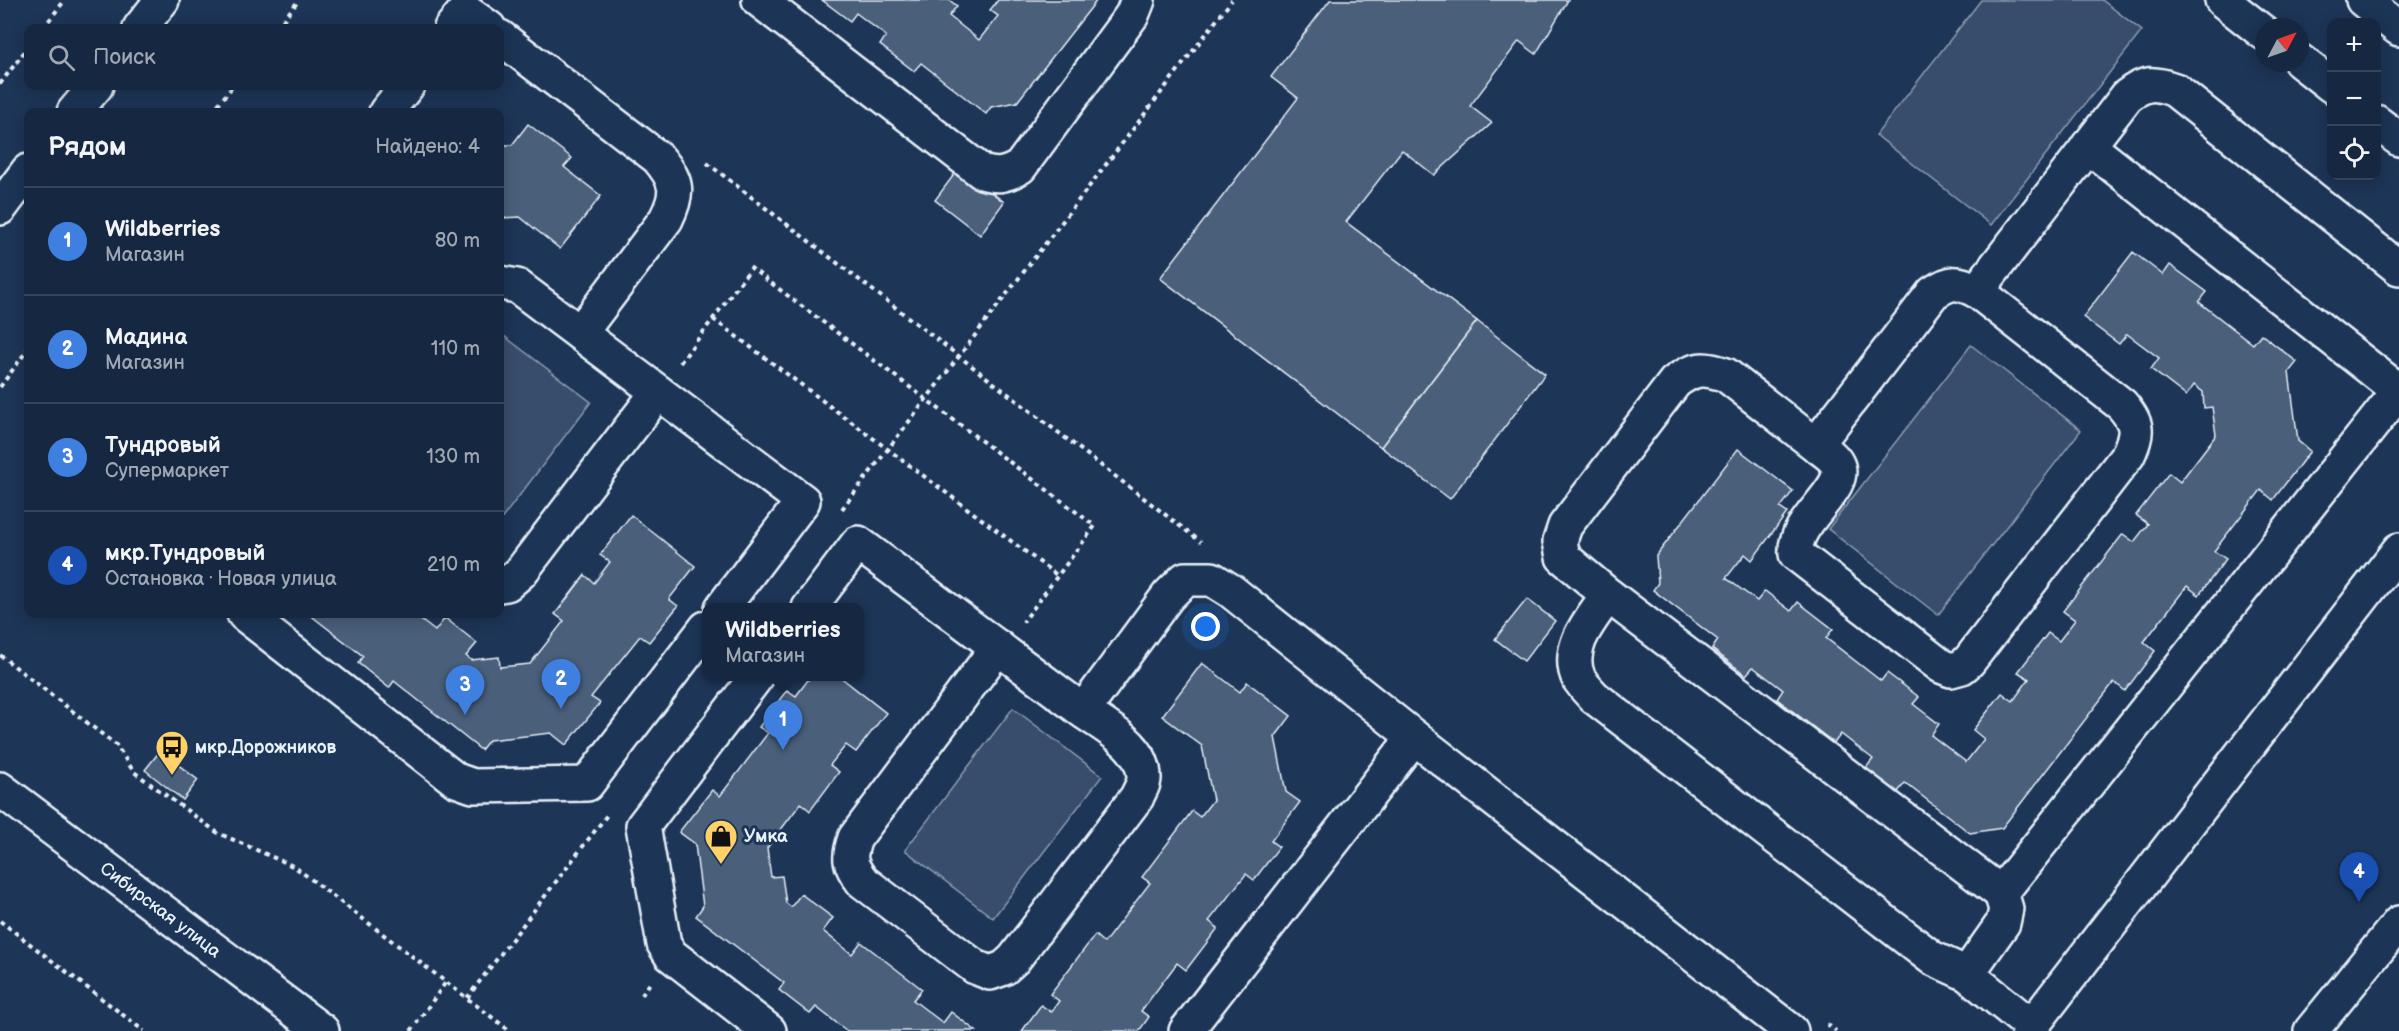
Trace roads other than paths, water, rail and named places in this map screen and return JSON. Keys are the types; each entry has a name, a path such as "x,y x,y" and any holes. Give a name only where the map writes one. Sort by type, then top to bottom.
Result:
{"main road":[{"path":"143,24 162,0"},
{"path":"759,0 982,172 996,176 1008,174 1020,167 1132,15 1138,0"},
{"path":"2222,0 2255,26"},
{"path":"2363,0 2399,29"},
{"path":"504,40 658,158 672,176 676,200 666,219 580,333"},
{"path":"2309,69 2327,83"},
{"path":"1977,291 2127,96 2141,86 2159,84 2175,90 2399,268"},
{"path":"389,108 404,90"},
{"path":"2381,126 2399,140"},
{"path":"2001,893 2399,391 2088,146"},
{"path":"0,208 24,176"},
{"path":"1816,445 1933,293 1946,284 1962,283 1977,291 2122,405 2134,419 2137,436 2128,454 1969,661 1962,667 1951,670 1941,666 1796,554 1795,543 1799,533 1835,486 1840,475 1837,464 1831,456 1816,445 1726,375 1709,369 1690,371 1675,382 1565,526 1560,541 1563,556 1608,595 2001,893 2006,909 2003,923 1967,974"},
{"path":"504,284 517,286 803,501 726,603"},
{"path":"504,584 520,573 658,392"},
{"path":"813,603 858,543 1129,745 1141,760 1144,781 1137,796 1014,959 1004,968 990,974 975,967 862,881 853,869 850,854 855,838 1000,649"},
{"path":"1608,595 1579,636 1575,656 1579,678 1594,697 1932,958 1967,974 2030,1029 2399,550"},
{"path":"1083,711 1168,596 1185,579 1212,579 1231,591 1791,1031"},
{"path":"249,618 456,780 473,786 587,784 702,633"},
{"path":"753,681 643,826 664,944 671,955 769,1031"},
{"path":"1186,1031 1414,737"},
{"name":"Сибирская улица","path":"0,789 316,1029"},
{"path":"2311,1031 2399,923"}],"place":[{"name":"Мадина","path":"561,709"},
{"name":"Тундровый","path":"465,715"},
{"name":"Wildberries","path":"783,750"},
{"name":"мкр.Дорожников","path":"172,776"},
{"name":"Умка","path":"721,865"},
{"name":"мкр.Тундровый","path":"2359,902"}]}
